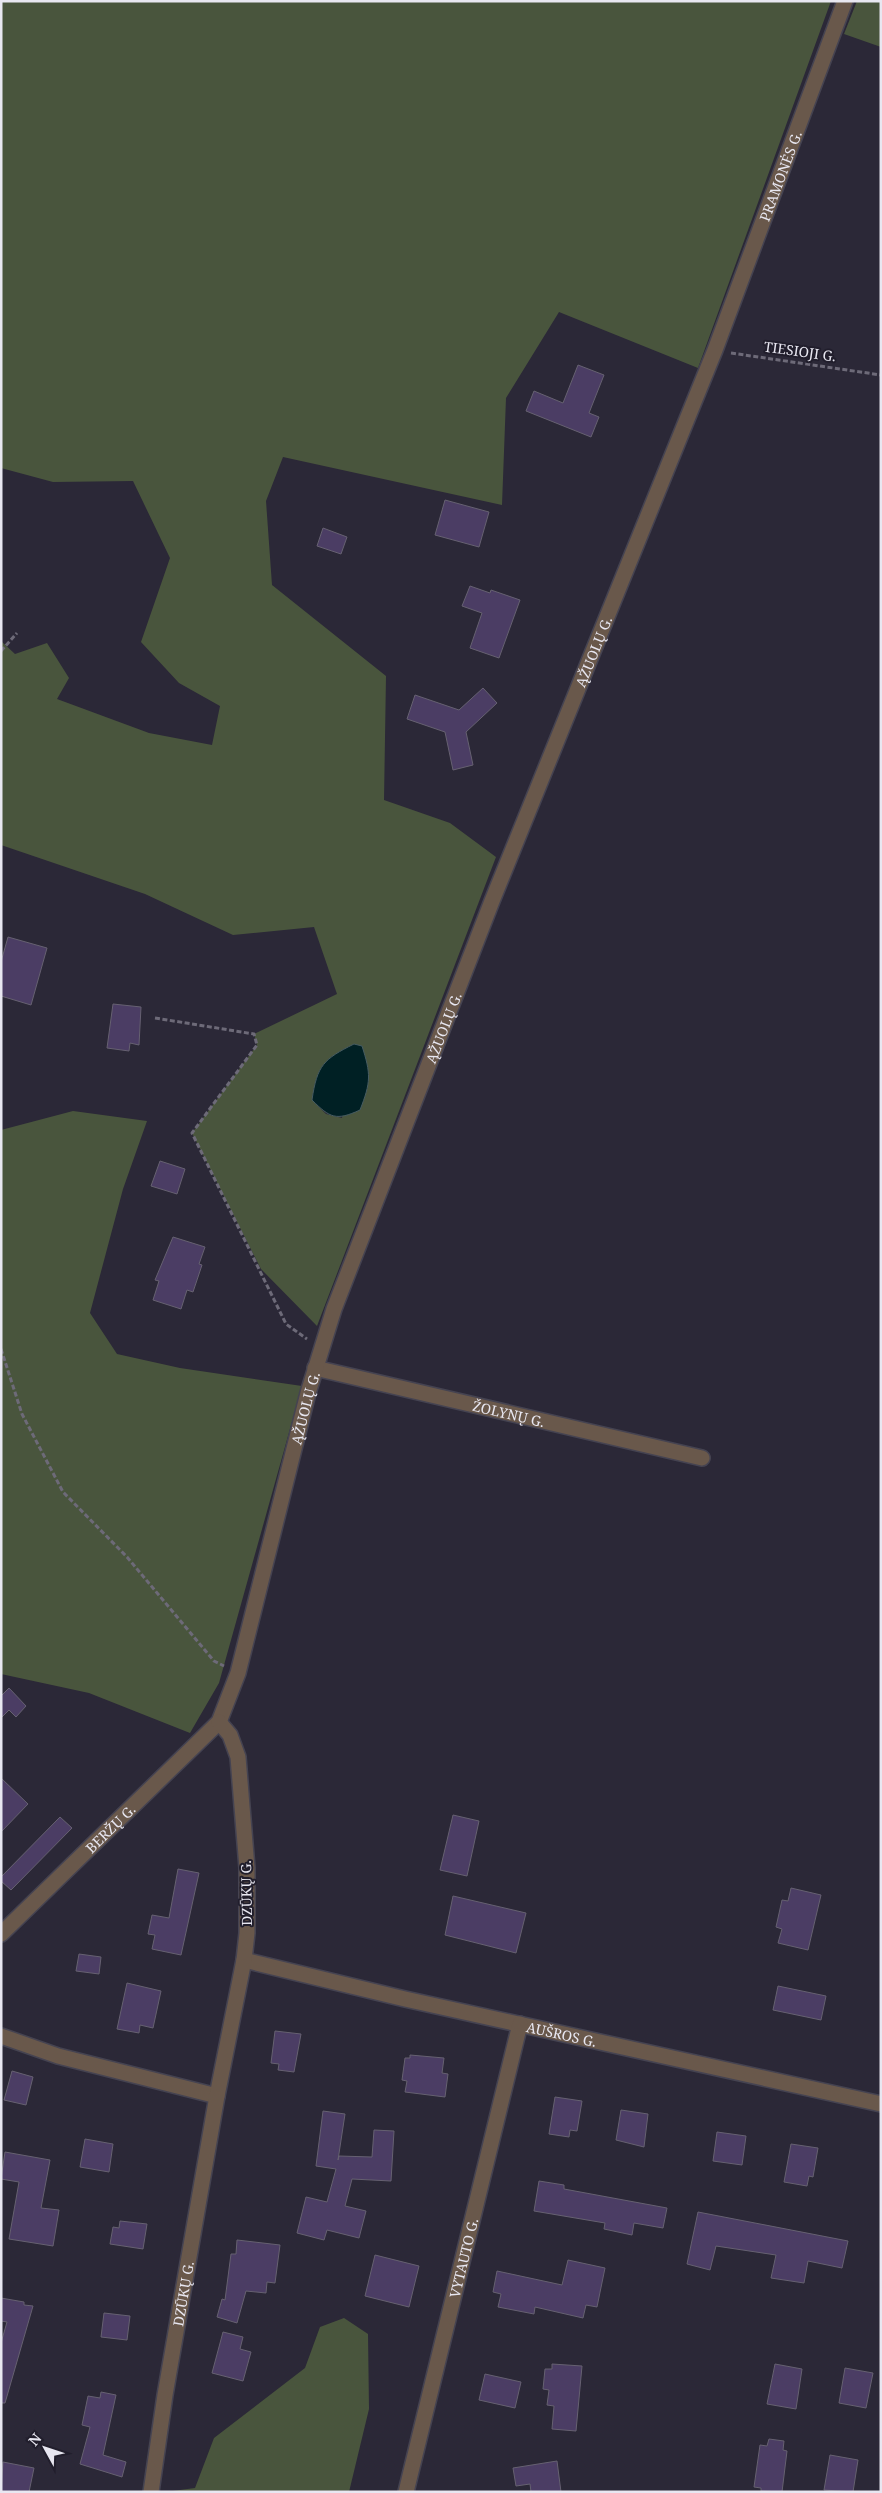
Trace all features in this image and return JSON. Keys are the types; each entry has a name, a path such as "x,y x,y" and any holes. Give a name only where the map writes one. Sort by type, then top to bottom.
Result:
{"street":[{"name":"PRAMONĖS G.","path":"715,350 845,1"},
{"name":"ĄŽUOLŲ G.","path":"220,1722 238,1673 315,1368 338,1300 495,892 715,350"},
{"name":"ŽOLYNŲ G.","path":"315,1368 702,1458"},
{"name":"BERŽŲ G.","path":"1,1934 220,1722"},
{"name":"DZŪKŲ G.","path":"151,2492 165,2395 217,2096 244,1960 247,1933 246,1868 238,1757 230,1735 220,1722"},
{"name":"AUŠROS G.","path":"244,1960 520,2024 881,2104"},
{"name":"VYTAUTO G.","path":"406,2492 520,2024"},
{"path":"1,2036 58,2056 217,2096"}],"path":[{"name":"TIESIOJI G.","path":"715,350 881,375"},
{"path":"1,651 17,633"},
{"path":"155,1018 254,1034 257,1045 192,1133 286,1324 302,1337 323,1344"},
{"path":"1,1349 22,1414 62,1492 127,1556 214,1661 238,1673"}],"shaded area":[{"path":"1,1 831,1 698,368 559,312 506,398 502,505 283,457 266,501 272,585 386,676 384,800 450,823 496,857 317,1326 261,1269 192,1133 257,1045 254,1034 337,994 314,927 233,935 145,894 1,845 1,641 15,654 47,643 69,678 57,699 149,733 212,745 220,706 179,683 141,642 170,558 133,481 53,482 1,468","holes":["354,1044 342,1118 326,1114 312,1100 316,1079 324,1064 335,1054"]},
{"path":"857,1 881,1 881,47 844,34"},
{"path":"354,1044 362,1046 368,1071 368,1085 360,1110 345,1116 334,1116 324,1111 312,1100 316,1079 329,1059"},
{"path":"73,1111 147,1121 123,1189 90,1313 117,1354 180,1368 302,1386 219,1683 190,1733 89,1693 1,1674 1,1130"},
{"path":"344,2318 368,2334 369,2409 349,2492 165,2492 195,2488 214,2438 305,2368 320,2327"}],"building":[{"path":"578,365 604,375 589,413 599,417 591,437 526,411 534,391 563,403"},
{"path":"445,500 489,512 479,547 435,535"},
{"path":"323,528 347,537 341,554 317,546"},
{"path":"470,586 490,593 491,590 520,600 499,658 470,648 482,613 462,606"},
{"path":"483,688 497,703 466,732 473,765 453,770 445,732 407,719 415,695 459,710"},
{"path":"8,937 47,948 31,1005 1,996 1,962"},
{"path":"113,1004 141,1007 139,1045 130,1043 129,1051 107,1048"},
{"path":"160,1161 185,1169 177,1194 151,1186"},
{"path":"173,1237 205,1247 199,1264 202,1265 193,1292 187,1290 181,1309 153,1300 159,1281 155,1280"},
{"path":"9,1688 26,1706 16,1717 9,1710 1,1718 1,1696"},
{"path":"1,1778 28,1804 1,1832"},
{"path":"453,1815 479,1821 467,1876 440,1870"},
{"path":"60,1817 72,1828 11,1890 1,1881 1,1877"},
{"path":"178,1869 199,1873 181,1955 152,1949 155,1935 148,1934 152,1915 169,1918"},
{"path":"791,1888 821,1895 808,1950 778,1943 782,1929 776,1927 782,1900 788,1901"},
{"path":"453,1896 526,1913 516,1953 445,1935"},
{"path":"79,1954 101,1957 99,1974 76,1971"},
{"path":"127,1983 161,1991 153,2028 140,2025 139,2033 117,2029"},
{"path":"778,1986 826,1996 821,2020 773,2010"},
{"path":"275,2031 301,2034 294,2072 278,2070 279,2064 271,2063"},
{"path":"410,2055 444,2058 442,2073 448,2074 445,2097 405,2092 407,2081 402,2080 405,2058 410,2058"},
{"path":"12,2071 33,2077 26,2105 4,2100"},
{"path":"555,2097 582,2101 577,2131 570,2130 569,2137 549,2134"},
{"path":"621,2110 648,2114 644,2147 616,2140"},
{"path":"323,2111 345,2114 338,2160 339,2156 372,2157 374,2130 394,2131 391,2181 352,2179 345,2206 366,2211 359,2238 327,2230 324,2240 297,2233 306,2197 327,2202 336,2169 316,2166"},
{"path":"717,2132 746,2136 742,2165 713,2161"},
{"path":"85,2139 113,2144 109,2172 80,2167"},
{"path":"791,2144 818,2148 813,2177 809,2176 807,2186 784,2182"},
{"path":"5,2152 50,2160 41,2208 59,2210 53,2246 9,2239 19,2182 1,2179"},
{"path":"539,2181 564,2185 564,2189 667,2208 663,2228 634,2223 632,2235 604,2229 605,2223 534,2211"},
{"path":"698,2212 848,2241 842,2268 808,2261 804,2283 771,2278 776,2255 716,2246 710,2270 687,2264"},
{"path":"120,2221 147,2224 143,2249 110,2244 113,2227 119,2228"},
{"path":"237,2240 280,2245 275,2283 267,2282 266,2293 246,2291 237,2323 217,2317 222,2299 225,2300 231,2254 236,2254"},
{"path":"375,2255 419,2266 409,2307 365,2296"},
{"path":"568,2260 605,2268 597,2307 586,2305 583,2318 535,2307 534,2314 498,2307 501,2294 493,2292 497,2271 562,2285"},
{"path":"1,2298 24,2302 24,2305 33,2306 5,2403 1,2403 1,2343 7,2322 1,2321"},
{"path":"104,2313 130,2316 127,2340 101,2337"},
{"path":"223,2332 243,2337 240,2349 251,2352 243,2381 212,2373"},
{"path":"552,2364 582,2366 576,2431 552,2429 554,2406 547,2405 549,2390 543,2389 545,2369 552,2369"},
{"path":"775,2364 802,2369 796,2409 767,2404"},
{"path":"845,2368 873,2373 866,2408 839,2403"},
{"path":"485,2374 521,2382 515,2408 479,2400"},
{"path":"101,2392 116,2395 103,2455 126,2462 122,2477 80,2464 90,2427 82,2425 88,2396 100,2398"},
{"path":"769,2439 784,2441 783,2450 787,2451 782,2492 761,2491 761,2488 754,2487 760,2445 767,2446"},
{"path":"830,2455 858,2460 853,2492 824,2490"},
{"path":"557,2461 561,2492 531,2492 530,2484 516,2486 513,2468"},
{"path":"3,2462 34,2468 29,2492 1,2492"}]}
